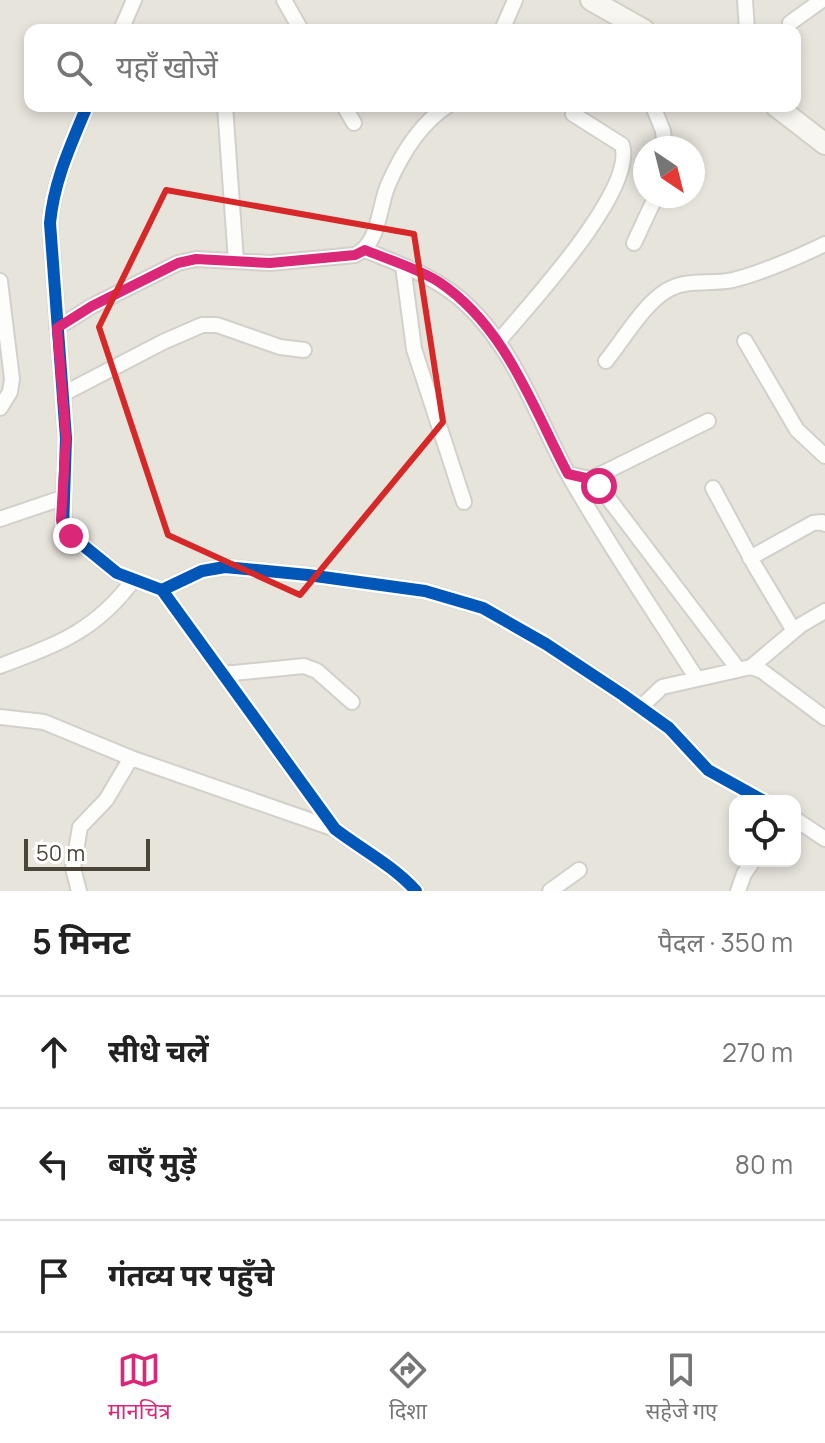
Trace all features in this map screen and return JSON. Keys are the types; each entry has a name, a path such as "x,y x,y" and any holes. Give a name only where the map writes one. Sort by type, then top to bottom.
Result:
{"street":[{"path":"124,24 134,0"},
{"path":"284,0 298,24"},
{"path":"505,24 515,0"},
{"path":"591,0 632,24"},
{"path":"745,0 748,24"},
{"path":"790,23 822,0"},
{"path":"85,112 52,193 50,223 66,438 63,529 117,573 162,590 335,829 402,876 416,891"},
{"path":"225,112 236,261"},
{"path":"348,112 354,123"},
{"path":"57,328 92,306 178,263 196,259 270,263 355,255 365,250 372,241 387,187 396,168 422,126 440,112"},
{"path":"655,112 664,136"},
{"path":"784,112 825,144"},
{"path":"498,342 586,237 624,163 622,145 573,114"},
{"path":"634,243 650,208"},
{"path":"606,361 654,300 666,291 690,282 728,281 745,277 825,244"},
{"path":"365,250 437,281 489,328 527,390 572,480 697,679"},
{"path":"403,266 414,349 464,502"},
{"path":"0,281 12,379 10,392 0,408"},
{"path":"63,394 202,325 217,325 280,347 304,350"},
{"path":"745,341 797,430 825,456"},
{"path":"572,480 590,479 708,421"},
{"path":"590,479 599,486 745,668"},
{"path":"713,488 794,631"},
{"path":"0,519 62,498"},
{"path":"750,558 813,523 825,524"},
{"path":"162,590 202,571 225,567 425,591 483,608 546,644 669,728 708,770 753,795"},
{"path":"0,666 63,643 117,602 134,579"},
{"path":"745,668 825,611"},
{"path":"223,674 304,666 317,671 352,702"},
{"path":"640,708 662,687 745,668 762,671 825,718"},
{"path":"0,717 44,722 131,758 335,829"},
{"path":"79,891 73,868 80,827 106,800 131,758"},
{"path":"801,823 825,839"},
{"path":"738,891 749,867"},
{"path":"550,891 579,870"}],"highlighted area":[{"path":"166,190 414,234 443,422 300,595 168,535 99,327"}],"shaded area":[{"path":"0,0 825,0 825,891 0,891"}],"cycle path":[{"path":"84,112 59,177 50,223 66,438 63,529 117,573 162,590 335,829 388,866 416,891"},
{"path":"162,590 202,571 225,567 425,591 483,608 546,644 623,695 669,728 708,770 753,795"}],"route":[{"path":"71,536 63,529 61,520 66,438 57,328 161,270 196,259 270,263 355,255 365,250 437,281 489,328 527,390 568,474 583,476 599,486"}]}
